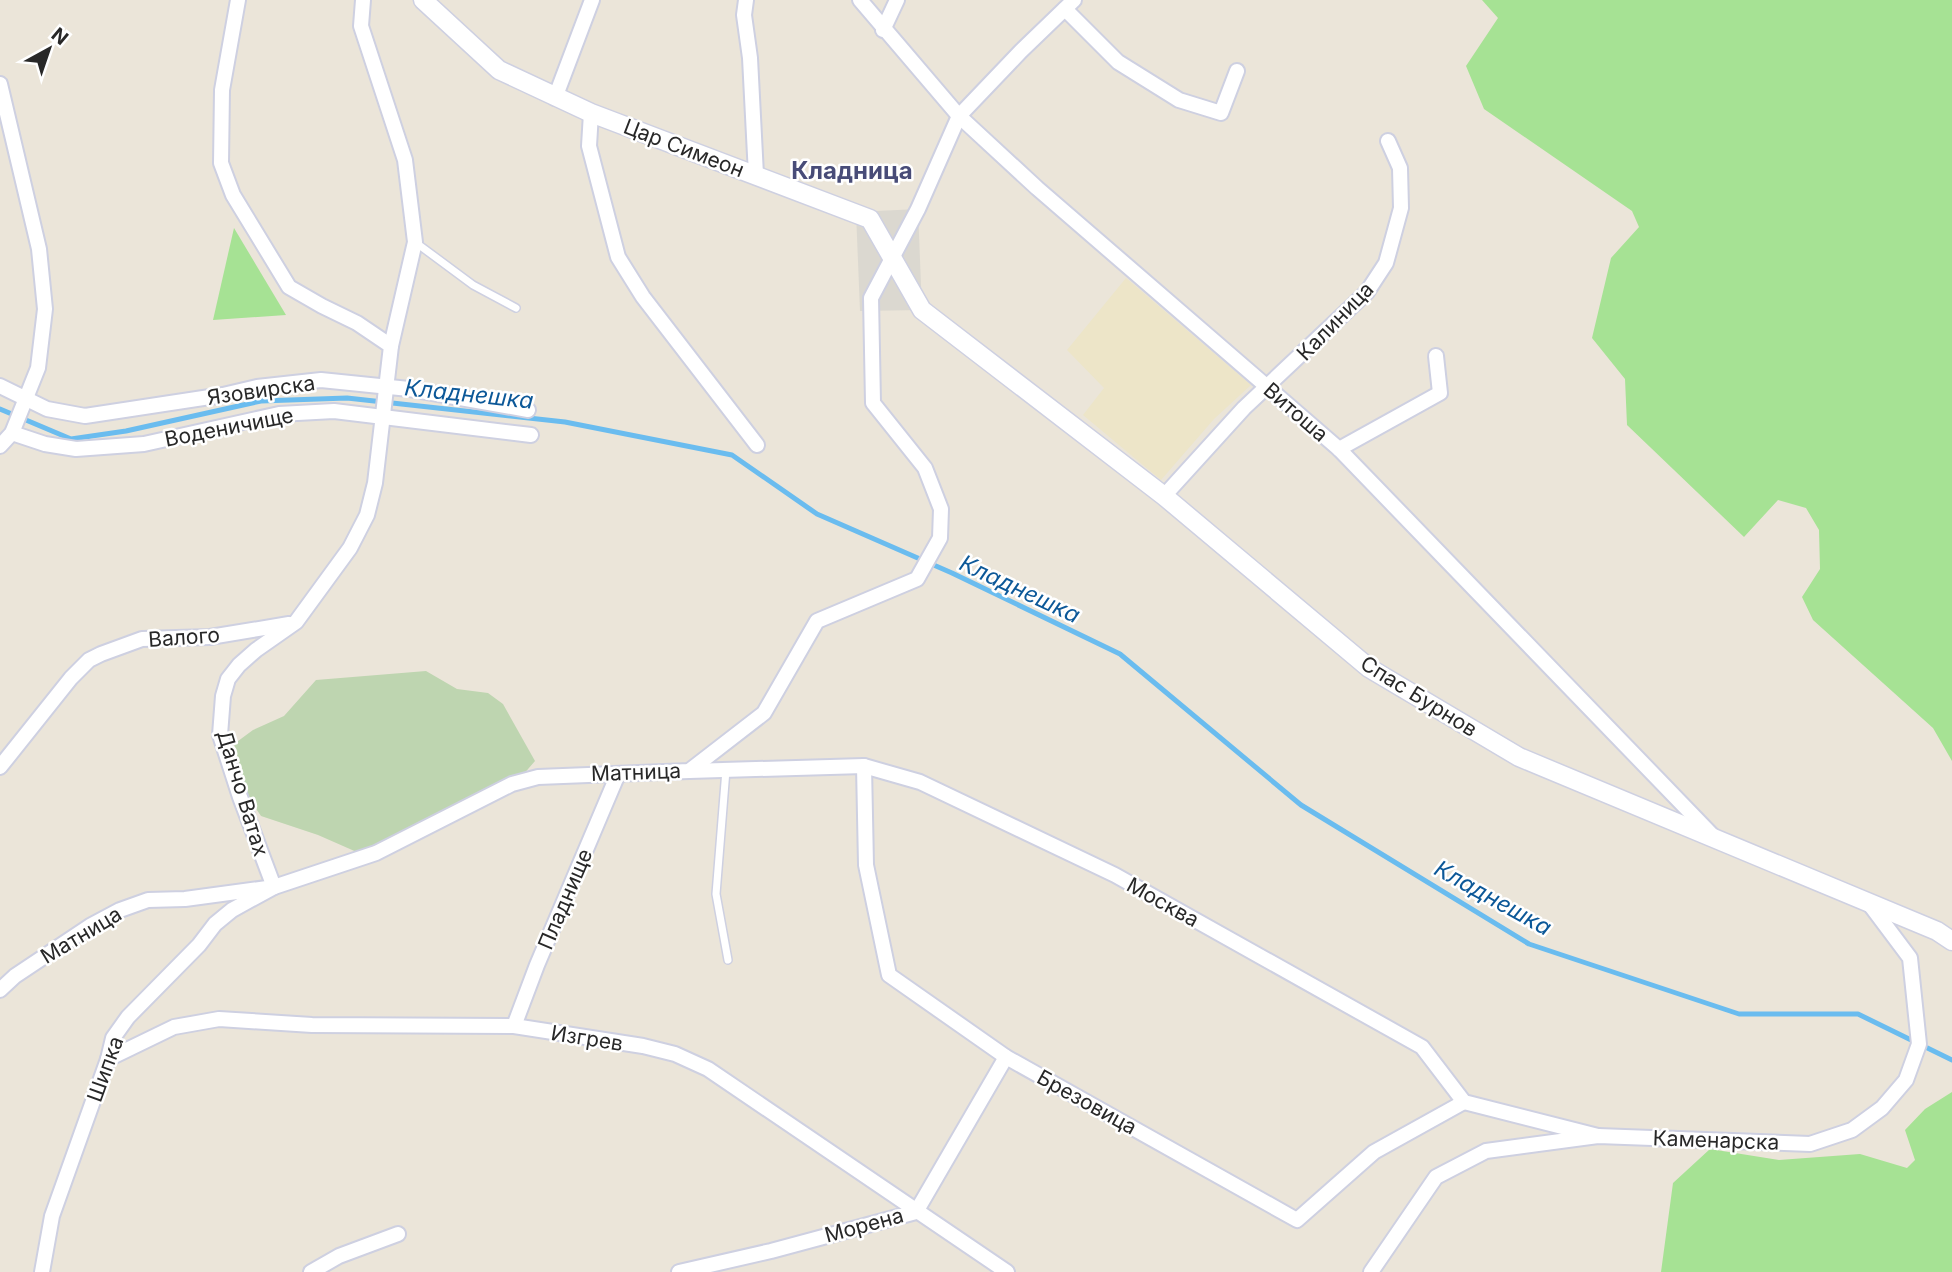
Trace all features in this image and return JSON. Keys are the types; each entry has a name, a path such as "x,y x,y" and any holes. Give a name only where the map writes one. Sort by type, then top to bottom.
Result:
{"street":[{"path":"238,0 222,90 220,163 233,195 289,287 357,323 391,346"},
{"name":"Данчо Ватах","path":"274,887 220,735 220,714 228,679 256,650 296,622 350,548 367,515 375,483 391,346 415,242 405,160 360,26 363,0"},
{"name":"Цар Симеон","path":"423,0 499,71 591,113 870,219 922,310"},
{"path":"555,98 592,0"},
{"path":"746,0 744,15 750,58 756,175"},
{"name":"Витоша","path":"860,0 959,116 1037,188 1339,449 1718,841"},
{"path":"883,30 897,0"},
{"path":"959,116 1070,4 1118,62 1179,100 1221,113 1237,71"},
{"path":"0,84 39,248 45,309 38,368 12,433 0,446"},
{"path":"591,113 589,146 618,257 643,297 757,446"},
{"name":"Матница","path":"0,990 15,976 90,926 120,910 148,900 196,898 274,887 376,853 512,785 538,777 689,771 764,713 817,621 916,579 940,538 941,509 925,468 873,403 871,298 918,209 959,116"},
{"name":"Калиница","path":"1164,496 1217,436 1367,292 1386,263 1401,208 1400,168 1388,141"},
{"name":"Спас Бурнов","path":"922,310 1164,496 1369,668 1520,757 1952,940"},
{"path":"1339,449 1440,393 1436,356"},
{"name":"Язовирска","path":"0,386 23,405 85,416 257,387 321,380 528,410"},
{"name":"Воденичище","path":"12,433 45,444 76,449 144,444 279,414 334,411 531,435"},
{"name":"Валого","path":"0,767 71,678 89,660 101,653 142,639 210,637 296,622"},
{"name":"Москва","path":"689,771 864,766 920,782 1115,875 1422,1047 1464,1102"},
{"name":"Брезовица","path":"864,766 866,865 889,975 1006,1057 1297,1220 1374,1152 1464,1102"},
{"name":"Пладнище","path":"514,1026 618,774"},
{"name":"Шипка","path":"42,1272 52,1216 113,1038 128,1017 199,946 215,924 232,910 274,887"},
{"name":"Каменарска","path":"1371,1272 1436,1177 1486,1152 1598,1136 1810,1144 1852,1130 1882,1108 1906,1080 1919,1044 1910,958 1871,906"},
{"name":"Изгрев","path":"108,1059 174,1027 219,1019 312,1025 514,1026 643,1046 675,1054 708,1069 1007,1272"},
{"name":"Морена","path":"679,1272 771,1251 916,1212 1006,1057"},
{"path":"1464,1102 1598,1136"},
{"path":"311,1272 339,1256 398,1234"}],"lane":[{"path":"415,242 474,285 516,308"},
{"path":"726,770 716,894 728,960"}],"shaded area":[{"path":"918,209 922,310 860,311 856,212"},
{"path":"1126,278 1251,385 1214,419 1161,480 1083,415 1104,388 1067,350"}],"green space":[{"path":"1482,0 1952,0 1952,761 1933,728 1813,620 1802,597 1820,569 1819,530 1806,508 1778,500 1744,537 1627,425 1625,379 1592,338 1611,258 1639,227 1632,211 1484,109 1466,66 1498,18"},
{"path":"234,228 286,315 213,320"},
{"path":"426,671 457,689 488,693 503,704 535,761 522,776 438,820 359,853 318,835 261,816 248,797 234,744 253,730 284,716 316,680"},
{"path":"1952,1092 1952,1272 1661,1272 1673,1183 1710,1149 1779,1160 1860,1154 1907,1168 1915,1160 1905,1130 1925,1109"}],"waterway":[{"name":"Кладнешка","path":"0,409 71,439 126,431 261,401 347,398 565,422 732,455 817,514 952,573 1120,654 1301,805 1529,944 1739,1014 1858,1014 1952,1060"}],"district":[{"name":"Кладница","path":"852,170"}]}
